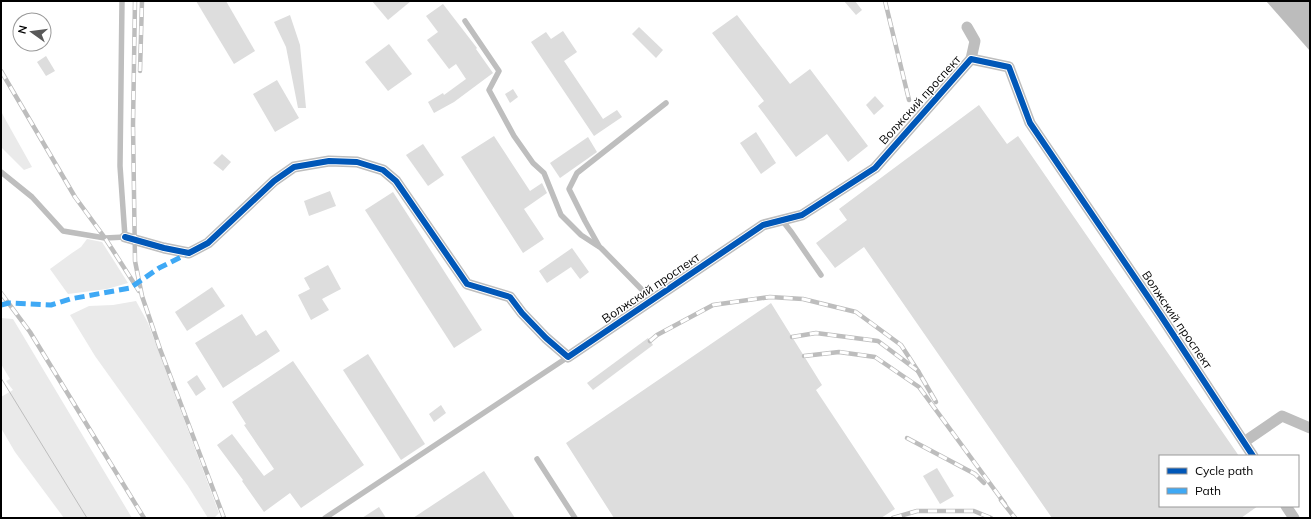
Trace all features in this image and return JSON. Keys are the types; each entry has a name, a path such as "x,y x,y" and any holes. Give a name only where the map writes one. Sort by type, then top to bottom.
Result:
{"street":[{"path":"967,27 975,41 971,60"},
{"name":"Волжский проспект","path":"568,357 763,225 802,215 875,168 971,60 1009,67 1030,122 1161,316 1252,455"},
{"path":"125,237 164,248 189,253 208,243 274,181 294,167 329,161 357,162 383,170 396,182 467,284 510,297 522,313 546,338 568,357"},
{"path":"1244,442 1282,416 1310,428"},
{"path":"1287,507 1294,518"}],"lane":[{"path":"1,172 32,197 63,231 105,238 125,237 120,166 122,1"},
{"path":"465,21 499,71 489,90 514,136 533,163 544,173 561,215 581,235 600,248 652,300"},
{"path":"600,248 584,221 569,189 577,173 666,102"},
{"path":"782,220 821,275"},
{"path":"325,518 568,357"},
{"path":"537,459 575,518"}],"shaded area":[{"path":"1266,1 1310,1 1310,51"},
{"path":"1,111 32,167 24,170 1,147"},
{"path":"87,239 102,242 128,283 107,289 68,294 50,269 81,247"},
{"path":"136,301 148,323 219,513 214,518 208,518 188,486 95,356 70,315 89,306 113,305"},
{"path":"1,318 13,319 132,518 64,518 15,452 1,428 1,397 13,390 6,381 10,379 1,364"}],"building":[{"path":"196,1 226,1 255,51 234,64"},
{"path":"372,1 411,1 388,20"},
{"path":"844,1 855,1 862,10 856,15"},
{"path":"443,4 477,48 476,49 493,73 454,102 434,113 428,102 443,93 444,95 466,79 456,64 449,69 427,40 438,32 426,16"},
{"path":"290,15 300,45 306,108 298,108 286,47 274,22"},
{"path":"737,15 790,84 810,69 868,146 848,162 827,134 796,157 758,106 764,101 712,33"},
{"path":"639,27 663,50 656,58 632,34"},
{"path":"563,31 577,52 564,61 603,119 617,110 622,117 594,136 531,42 546,32 551,39"},
{"path":"389,44 412,74 388,91 365,62"},
{"path":"46,56 55,71 46,76 37,62"},
{"path":"277,80 299,118 275,132 253,94"},
{"path":"513,89 518,97 510,103 505,94"},
{"path":"875,96 884,106 874,115 866,105"},
{"path":"979,105 1007,144 1018,136 1238,455 1159,455 1159,507 1257,507 1241,518 1052,518 864,247 835,268 816,243 847,220 839,209"},
{"path":"756,132 776,163 761,174 740,143"},
{"path":"494,136 530,191 542,183 547,193 524,209 544,239 523,253 461,157"},
{"path":"588,137 597,152 560,178 550,163"},
{"path":"423,144 444,175 428,186 406,155"},
{"path":"222,154 231,162 223,171 213,163"},
{"path":"330,191 336,206 309,216 304,201"},
{"path":"393,192 482,330 454,348 365,210"},
{"path":"572,248 589,272 580,279 571,267 547,283 539,271"},
{"path":"328,265 341,289 322,299 329,310 311,320 298,295 310,289 304,278"},
{"path":"212,287 225,306 187,331 175,312"},
{"path":"771,303 822,385 816,390 895,509 881,518 614,518 566,443"},
{"path":"242,314 256,336 266,330 280,351 223,388 195,343"},
{"path":"648,338 653,345 593,390 587,383"},
{"path":"368,354 425,444 401,460 343,370"},
{"path":"293,361 364,465 301,508 290,493 264,512 217,445 232,434 264,476 274,469 244,425 246,424 232,402"},
{"path":"197,375 206,389 196,396 187,382"},
{"path":"441,405 446,413 434,422 429,414"},
{"path":"937,468 954,496 940,504 923,476"},
{"path":"484,471 515,518 413,518"},
{"path":"379,507 386,518 362,518"}],"tram line":[{"path":"1,378 87,518"}],"railway":[{"path":"135,1 133,125 135,261 142,296 160,349 224,518"},
{"path":"140,71 142,1"},
{"path":"885,1 909,100"},
{"path":"1,71 75,197 105,238 139,291"},
{"path":"1,293 30,332 144,518"},
{"path":"650,341 657,335 713,305 770,297 803,299 856,312 901,345 918,371"},
{"path":"792,337 816,333 878,341 918,371 936,402"},
{"path":"804,356 839,352 875,357 919,387 1005,504"},
{"path":"907,438 975,474 984,483"},
{"path":"1001,500 1015,518"},
{"path":"893,518 917,511 974,511 991,518"}],"marked path":[{"path":"1,305 9,303 51,305 70,299 130,288 159,268 187,254"}],"cycle path":[{"path":"125,237 164,248 189,253 208,243 274,181 294,167 329,161 357,162 383,170 396,181 467,284 510,297 522,313 546,338 568,357 763,225 802,215 875,168 971,59 1009,67 1030,123 1161,316 1252,455"}]}
